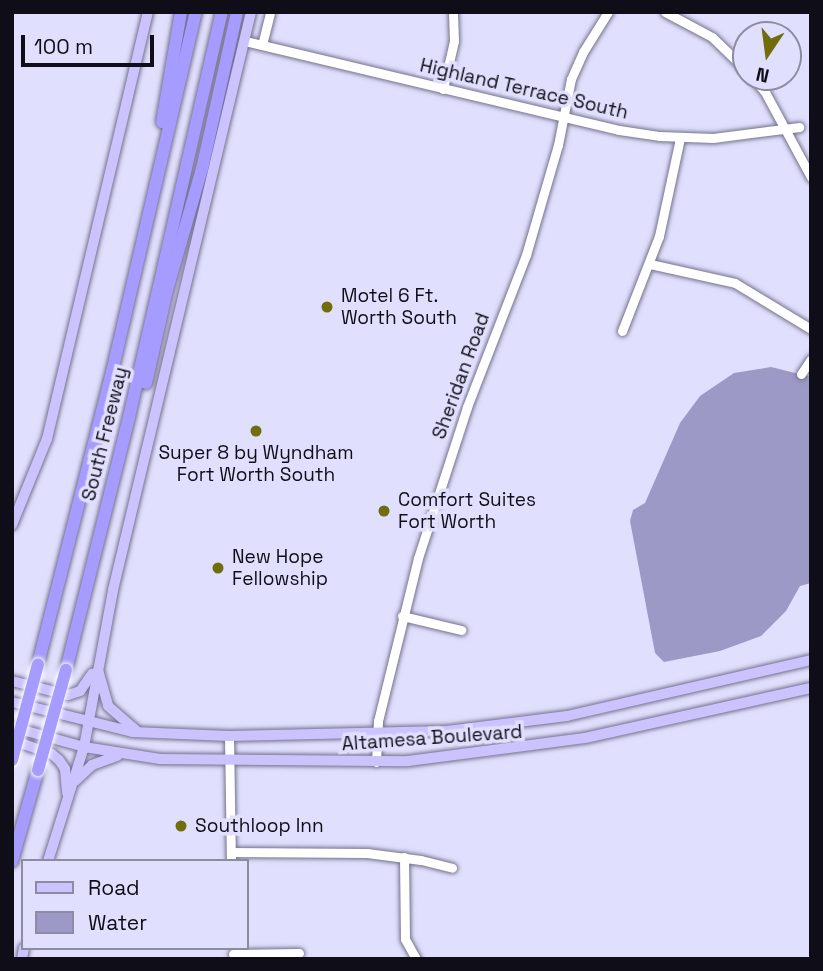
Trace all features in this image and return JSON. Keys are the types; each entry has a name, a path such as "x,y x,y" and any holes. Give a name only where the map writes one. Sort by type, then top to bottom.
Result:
{"highway":[{"path":"141,251 181,12"},
{"name":"South Freeway","path":"12,760 141,251 196,12"},
{"name":"South Freeway","path":"12,861 66,670 129,417 222,12"},
{"path":"129,417 141,403 167,290 202,169 237,12"}],"main road":[{"path":"12,525 47,439 148,12"},
{"path":"49,859 84,747 97,664 251,12"},
{"name":"Altamesa Boulevard","path":"12,702 86,723 139,732 229,736 377,735 489,727 567,716 811,660"},
{"path":"12,681 74,694 87,684 97,664"},
{"path":"97,664 108,706 119,719 139,732"},
{"name":"Altamesa Boulevard","path":"12,726 121,755 229,762 376,762 449,758 561,743 811,688"},
{"path":"12,740 52,754 59,760 67,779 66,806"},
{"path":"73,783 92,765 121,755"}],"street":[{"path":"262,46 270,12"},
{"path":"443,89 454,41 453,12"},
{"name":"Sheridan Road","path":"376,762 377,735 402,617 418,558 467,407 526,255 564,117 571,79 583,52 608,12"},
{"path":"665,12 712,37 732,56"},
{"name":"Highland Terrace South","path":"245,41 619,130 680,138 713,138 799,127"},
{"path":"764,91 811,177"},
{"path":"622,331 650,264 680,138"},
{"path":"650,264 735,283 811,329"},
{"path":"801,374 811,359"},
{"path":"402,617 461,630"},
{"path":"229,736 231,857 367,853 404,857 452,868"},
{"path":"404,857 405,939 416,959"},
{"path":"233,954 299,953"}],"water":[{"path":"771,367 811,377 811,583 800,586 786,611 761,636 720,651 664,662 655,653 630,521 633,510 645,503 680,423 700,396 734,373"}],"place":[{"name":"Motel 6 Ft. Worth South","path":"327,307"},
{"name":"Super 8 by Wyndham Fort Worth South","path":"256,431"},
{"name":"Comfort Suites Fort Worth","path":"384,511"},
{"name":"New Hope Fellowship","path":"218,568"},
{"name":"Southloop Inn","path":"181,826"}]}
